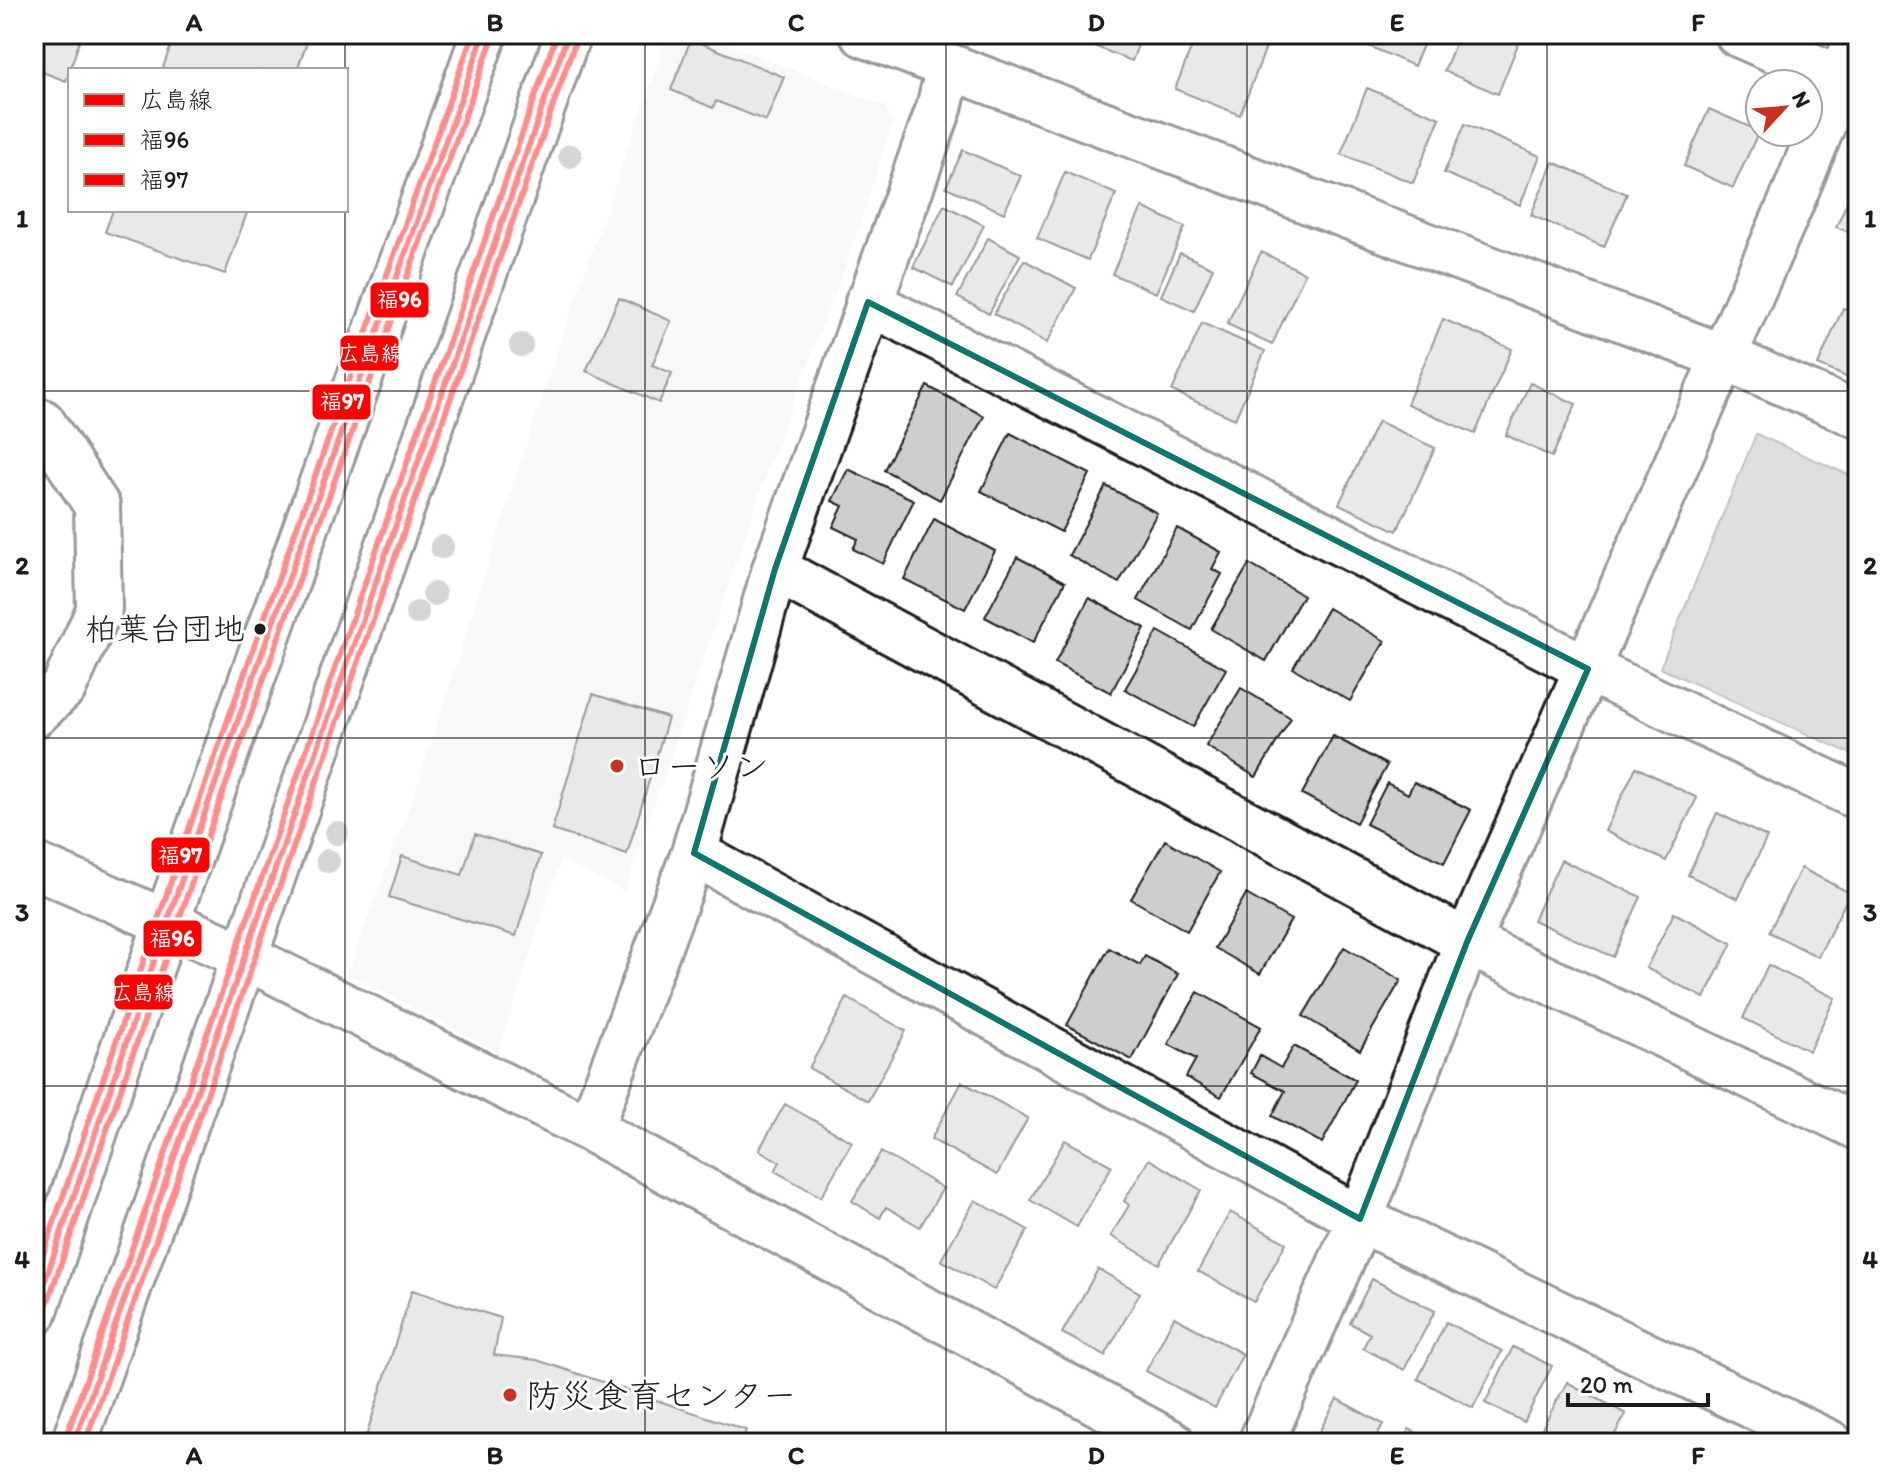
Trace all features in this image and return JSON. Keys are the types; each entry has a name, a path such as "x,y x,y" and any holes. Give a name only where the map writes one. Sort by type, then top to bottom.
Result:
{"main road":[{"path":"34,1313 129,1027 265,639 484,34"},
{"path":"74,1443 568,34"},
{"path":"863,34 1724,357 1858,415"},
{"path":"1738,34 1849,82"},
{"path":"1261,1443 1360,1219 1467,942 1791,203 1849,82 1858,37"},
{"path":"590,1129 694,853 775,569 939,108 949,67"},
{"path":"868,302 1588,669 1858,797"},
{"path":"34,419 42,422 97,506 99,610 64,687 34,715"},
{"path":"775,569 1467,942 1858,1127"},
{"path":"694,853 1360,1219 1830,1443"},
{"path":"34,865 244,956 590,1129 1172,1443"}],"highlighted area":[{"path":"868,302 1588,669 1467,942 1360,1219 694,853 775,569"}],"shaded area":[{"path":"668,34 704,34 885,106 892,124 852,249 767,471 625,892 561,860 498,1052 347,973 417,786 551,368"},
{"path":"1756,434 1858,479 1858,757 1660,668"}],"building":[{"path":"34,34 82,34 66,81 34,69"},
{"path":"175,34 310,34 298,68 163,68"},
{"path":"1075,34 1142,34 1132,61 1073,38"},
{"path":"1197,34 1235,34 1266,47 1240,115 1175,89"},
{"path":"1368,34 1428,34 1414,66 1364,44"},
{"path":"1459,34 1522,34 1498,94 1444,71"},
{"path":"691,39 784,77 766,121 716,101 713,108 671,90"},
{"path":"1367,88 1440,118 1413,183 1341,154"},
{"path":"1709,109 1744,124 1744,148 1751,148 1733,188 1684,166"},
{"path":"1465,124 1540,156 1520,205 1444,173"},
{"path":"963,150 1021,176 1004,213 946,187"},
{"path":"1553,162 1627,194 1604,247 1531,215"},
{"path":"1065,172 1116,194 1088,260 1037,238"},
{"path":"1858,178 1858,236 1836,227"},
{"path":"944,205 984,225 953,287 913,267"},
{"path":"1142,207 1185,227 1156,293 1112,274"},
{"path":"112,212 247,212 225,274 105,232"},
{"path":"988,238 1020,255 989,314 957,297"},
{"path":"1261,252 1305,273 1272,345 1227,324"},
{"path":"1180,253 1213,268 1194,311 1161,296"},
{"path":"1024,260 1076,288 1047,343 994,314"},
{"path":"619,298 671,321 652,365 672,373 659,403 586,371"},
{"path":"1843,308 1858,314 1858,382 1818,365"},
{"path":"1443,319 1512,349 1475,434 1407,404"},
{"path":"1202,323 1265,351 1235,419 1172,391"},
{"path":"1530,383 1576,404 1552,457 1506,435"},
{"path":"927,386 984,416 940,500 884,470"},
{"path":"1378,421 1435,448 1397,531 1339,504"},
{"path":"1010,433 1090,474 1061,532 981,491"},
{"path":"848,469 914,500 883,564 853,549 858,539 833,527 843,506 832,501"},
{"path":"1106,486 1157,513 1119,583 1069,555"},
{"path":"934,519 995,551 965,609 904,579"},
{"path":"1177,528 1221,552 1212,569 1222,574 1192,630 1138,600"},
{"path":"1017,557 1065,582 1033,643 985,617"},
{"path":"1249,564 1303,595 1266,661 1211,629"},
{"path":"1089,598 1145,628 1111,693 1055,663"},
{"path":"1328,608 1385,641 1350,701 1293,668"},
{"path":"1158,631 1226,669 1193,727 1125,689"},
{"path":"1241,688 1291,718 1256,777 1206,746"},
{"path":"593,694 668,718 627,854 552,830"},
{"path":"1333,736 1387,765 1356,823 1302,794"},
{"path":"1636,767 1697,798 1666,861 1605,831"},
{"path":"1414,782 1471,810 1444,863 1366,824 1387,783 1408,794"},
{"path":"1717,813 1767,837 1738,899 1688,875"},
{"path":"475,834 541,855 516,936 389,897 402,856 462,875"},
{"path":"1165,840 1220,872 1187,931 1131,899"},
{"path":"1561,860 1641,897 1613,957 1533,920"},
{"path":"1801,868 1850,893 1818,957 1769,932"},
{"path":"1246,894 1291,920 1260,974 1215,948"},
{"path":"1674,913 1732,943 1704,998 1646,968"},
{"path":"1344,947 1401,980 1360,1050 1303,1016"},
{"path":"1109,948 1140,965 1145,956 1178,974 1132,1060 1067,1025"},
{"path":"1768,965 1835,998 1809,1051 1743,1018"},
{"path":"1198,992 1261,1027 1221,1097 1186,1077 1196,1059 1168,1044"},
{"path":"847,998 906,1031 868,1101 809,1068"},
{"path":"1858,1038 1858,1060 1850,1056"},
{"path":"1294,1046 1356,1080 1322,1143 1272,1116 1285,1091 1251,1073 1260,1056 1281,1068"},
{"path":"962,1082 1028,1118 997,1175 931,1139"},
{"path":"785,1104 852,1142 821,1197 775,1171 780,1162 759,1150"},
{"path":"1065,1140 1112,1166 1077,1227 1030,1200"},
{"path":"881,1152 943,1188 920,1227 886,1207 880,1218 852,1201"},
{"path":"1149,1159 1201,1190 1159,1264 1111,1236 1129,1205 1124,1201"},
{"path":"975,1200 1028,1230 994,1290 941,1260"},
{"path":"1230,1212 1286,1243 1254,1302 1198,1271"},
{"path":"1098,1269 1140,1293 1105,1356 1062,1333"},
{"path":"1372,1279 1435,1311 1404,1370 1363,1348 1370,1334 1350,1323"},
{"name":"防災食育センター","path":"412,1290 501,1318 494,1355 537,1360 746,1430 741,1443 364,1443"},
{"path":"1174,1317 1243,1354 1215,1408 1146,1371"},
{"path":"1446,1322 1502,1351 1473,1408 1418,1379"},
{"path":"1513,1347 1552,1366 1524,1422 1485,1403"},
{"path":"1567,1382 1626,1414 1610,1443 1569,1443 1542,1428"},
{"path":"1337,1399 1383,1424 1373,1443 1313,1443"},
{"path":"1409,1429 1436,1443 1401,1443"}],"transit line":[{"name":"福97","path":"34,1281 189,829 473,34"},
{"name":"広島線","path":"34,1313 198,832 484,34"},
{"name":"福97","path":"65,1440 557,34"},
{"name":"広島線","path":"74,1443 568,34"},
{"name":"福96","path":"43,1316 208,835 493,37"},
{"name":"福96","path":"85,1443 577,37"}],"place":[{"name":"柏葉台団地","path":"260,629"},
{"name":"ローソン","path":"617,766"},
{"name":"防災食育センター","path":"510,1395"}]}
